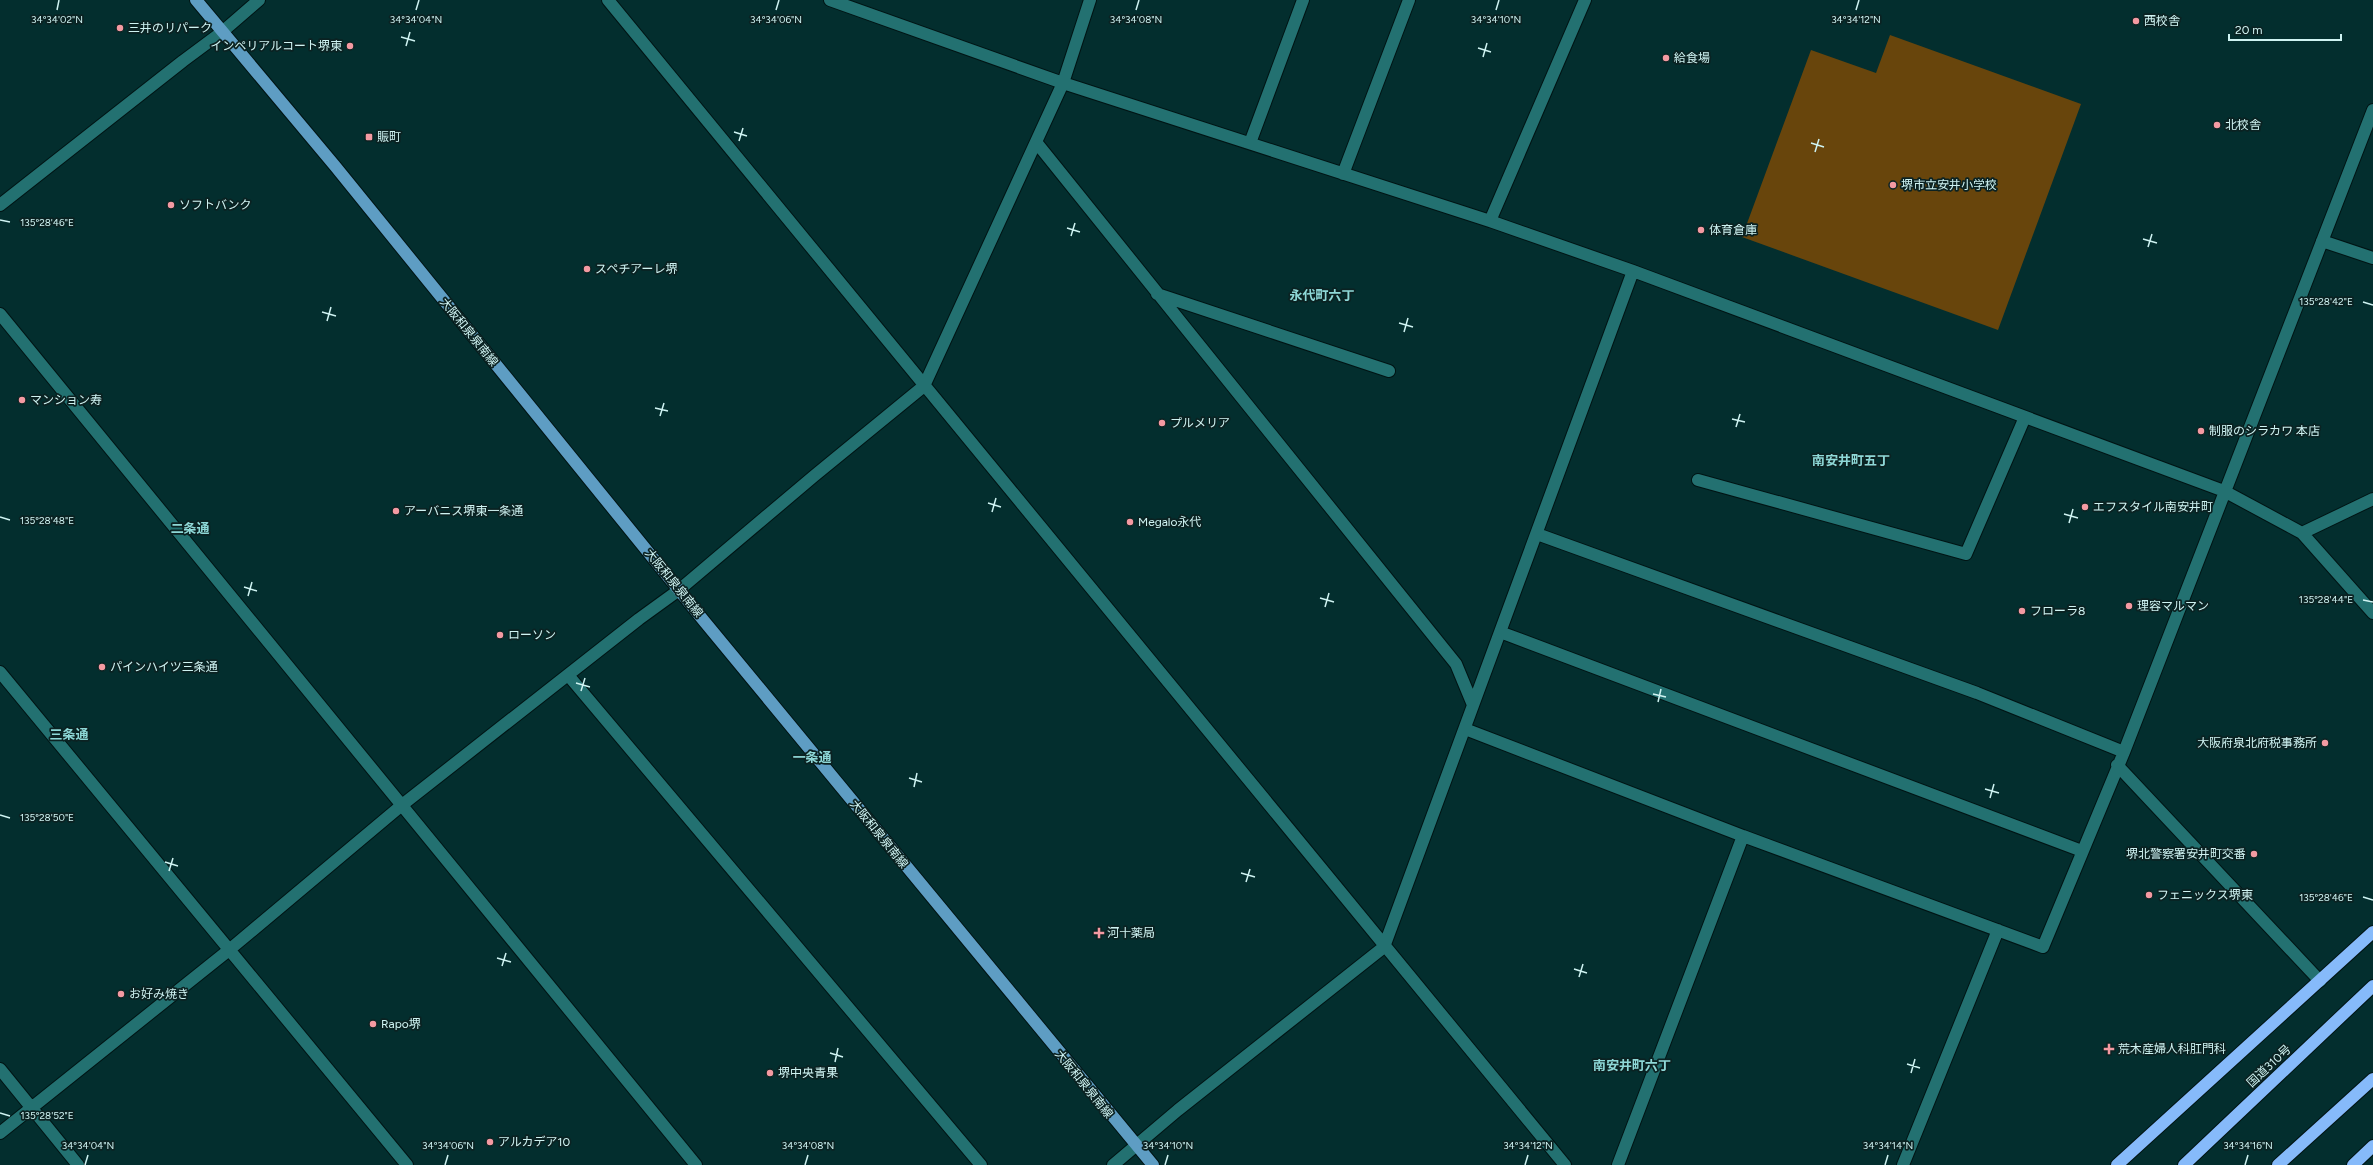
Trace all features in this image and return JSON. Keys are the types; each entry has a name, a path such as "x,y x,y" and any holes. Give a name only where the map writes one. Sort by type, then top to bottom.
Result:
{"highway":[{"path":"2118,1165 2373,932"},
{"name":"国道310号","path":"2184,1165 2373,986"},
{"path":"2278,1165 2373,1079"},
{"path":"2353,1165 2373,1146"}],"main road":[{"name":"大阪和泉泉南線","path":"196,0 335,166 679,590 1136,1147 1153,1165"}],"street":[{"path":"0,205 222,32 260,0"},
{"path":"608,0 1384,947 1565,1165"},
{"path":"830,0 1063,83 1490,221 1633,271 2224,490 2302,533 2373,613"},
{"path":"0,1133 228,950 402,805 679,590 802,485 924,386 1063,83 1090,0"},
{"path":"1250,143 1303,0"},
{"path":"1343,174 1409,0"},
{"path":"1490,221 1584,0"},
{"path":"1465,729 1743,836 2043,947 2117,765 2124,752 2224,490 2373,110"},
{"path":"1036,142 1456,664 1473,705"},
{"path":"2322,241 2373,258"},
{"path":"1113,1165 1184,1105 1384,947 1633,271"},
{"path":"1157,294 1389,371"},
{"path":"0,314 696,1165"},
{"path":"1698,480 1966,554 2025,417"},
{"path":"2302,533 2373,498"},
{"path":"1537,534 1977,693 2124,752"},
{"path":"1500,632 2082,851"},
{"path":"0,672 407,1165"},
{"path":"568,675 981,1165"},
{"path":"2117,765 2320,980"},
{"path":"1618,1165 1743,836"},
{"path":"1903,1165 1998,930"},
{"path":"0,1069 78,1165"}],"shaded area":[{"path":"1890,35 2081,104 1998,330 1742,237 1811,50 1876,73"}],"place":[{"name":"西校舎","path":"2136,21"},
{"name":"三井のリパーク","path":"120,28"},
{"name":"インペリアルコート堺東","path":"350,46"},
{"name":"給食場","path":"1666,58"},
{"name":"北校舎","path":"2217,125"},
{"name":"賑町","path":"369,137"},
{"name":"堺市立安井小学校","path":"1893,185"},
{"name":"ソフトバンク","path":"171,205"},
{"name":"体育倉庫","path":"1701,230"},
{"name":"スペチアーレ堺","path":"587,269"},
{"name":"マンション寿","path":"22,400"},
{"name":"プルメリア","path":"1162,423"},
{"name":"制服のシラカワ 本店","path":"2201,431"},
{"name":"エフスタイル南安井町","path":"2085,507"},
{"name":"アーバニス堺東一条通","path":"396,511"},
{"name":"Megalo永代","path":"1130,522"},
{"name":"理容マルマン","path":"2129,606"},
{"name":"フローラ8","path":"2022,611"},
{"name":"ローソン","path":"500,635"},
{"name":"パインハイツ三条通","path":"102,667"},
{"name":"大阪府泉北府税事務所","path":"2325,743"},
{"name":"堺北警察署安井町交番","path":"2254,854"},
{"name":"フェニックス堺東","path":"2149,895"},
{"name":"河十薬局","path":"1099,933"},
{"name":"お好み焼き","path":"121,994"},
{"name":"Rapo堺","path":"373,1024"},
{"name":"荒木産婦人科肛門科","path":"2109,1049"},
{"name":"堺中央青果","path":"770,1073"},
{"name":"アルカデア10","path":"490,1142"}],"district":[{"name":"永代町六丁","path":"1322,295"},
{"name":"南安井町五丁","path":"1851,460"},
{"name":"二条通","path":"190,528"},
{"name":"三条通","path":"69,734"},
{"name":"一条通","path":"812,757"},
{"name":"南安井町六丁","path":"1632,1065"}]}
